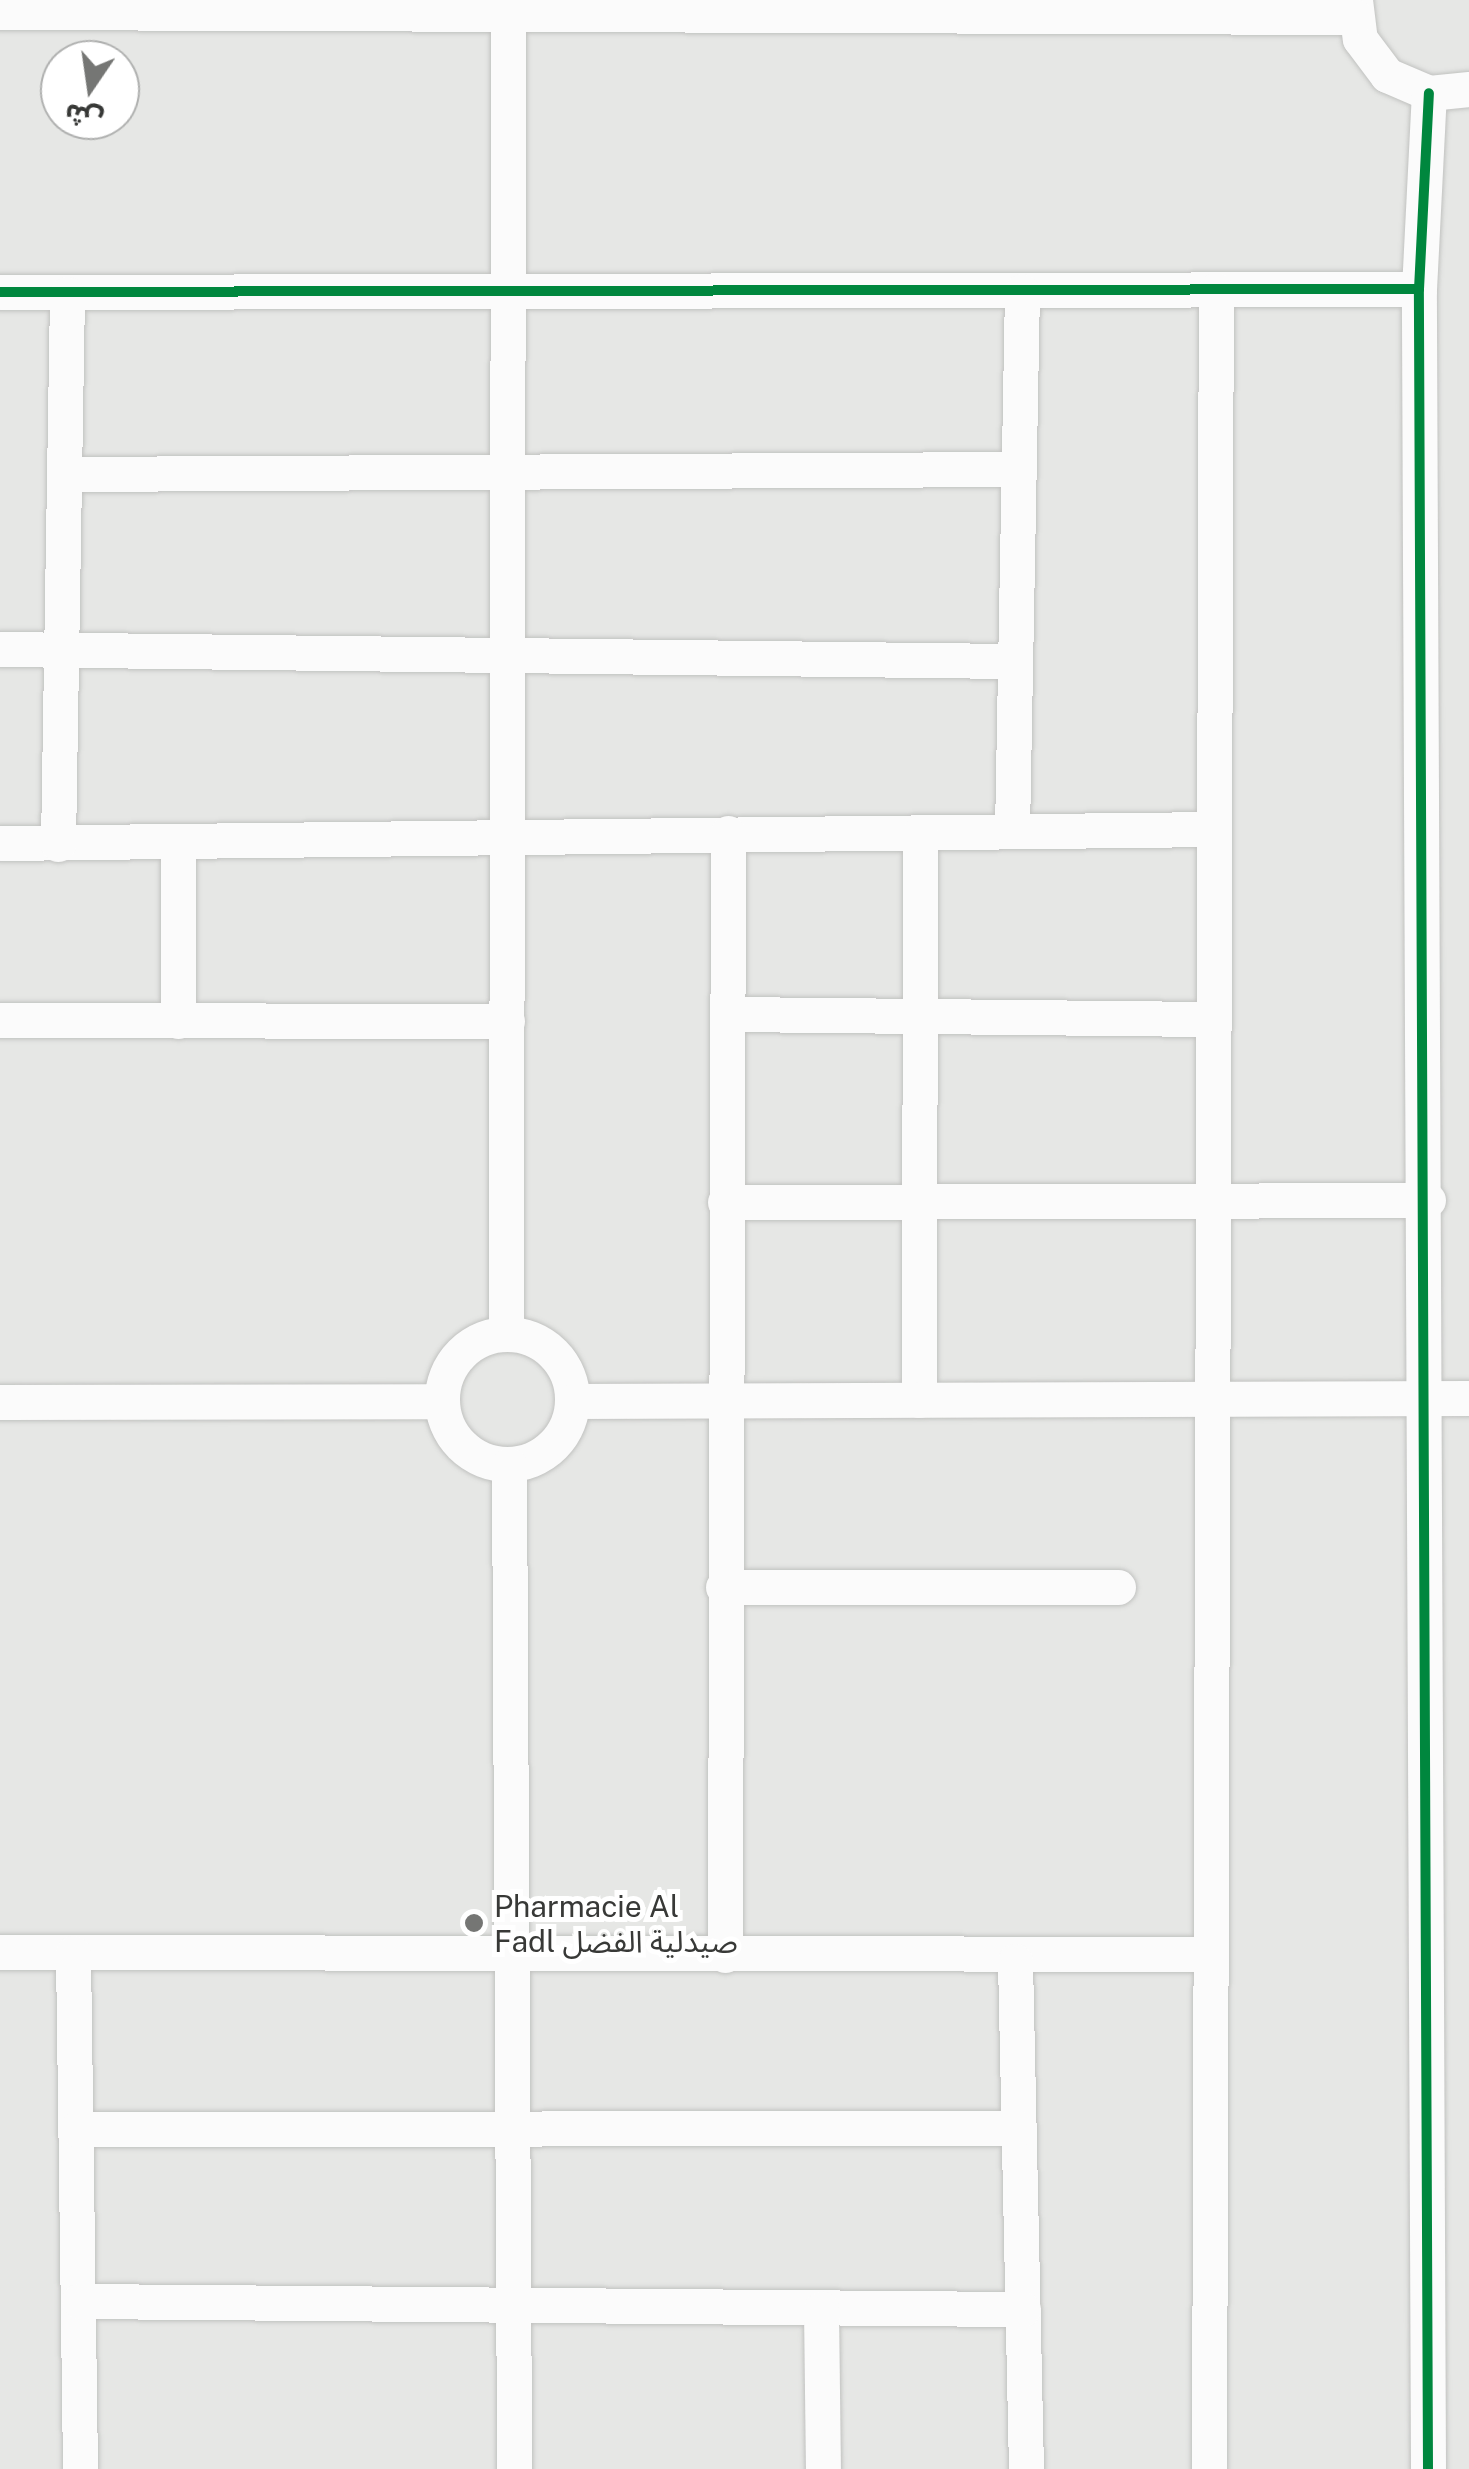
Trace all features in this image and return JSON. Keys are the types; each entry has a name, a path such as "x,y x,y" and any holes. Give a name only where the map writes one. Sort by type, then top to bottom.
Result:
{"street":[{"path":"506,1333 508,7"},
{"path":"0,12 508,7 1355,8 1387,75 1429,93 1469,89"},
{"path":"1428,2469 1430,1398 1419,289 1429,93"},
{"path":"0,292 1419,289"},
{"path":"1209,2469 1216,290"},
{"path":"1012,831 1022,291"},
{"path":"58,844 67,294"},
{"path":"64,474 1019,469"},
{"path":"0,648 507,660 1015,660"},
{"path":"0,843 1214,829"},
{"path":"920,832 916,1202 920,1400"},
{"path":"725,1954 722,1401 731,1014 728,833"},
{"path":"178,842 178,1020"},
{"path":"731,1014 1213,1019"},
{"path":"0,1020 507,1021"},
{"path":"725,1202 1428,1200"},
{"path":"506,1333 554,1353 572,1401 554,1446 509,1464 461,1446 441,1401 460,1352 506,1333"},
{"path":"572,1401 1469,1398"},
{"path":"0,1402 441,1401"},
{"path":"509,1464 514,2469"},
{"path":"723,1587 1118,1587"},
{"path":"0,1952 513,1949 1014,1960 1210,1954"},
{"path":"73,1953 80,2469"},
{"path":"1014,1960 1026,2469"},
{"path":"77,2129 1018,2128"},
{"path":"79,2301 513,2310 1022,2309"},
{"path":"821,2310 823,2469"}],"cycle path":[{"path":"1428,2469 1419,289 1429,93"},
{"path":"0,292 1419,289"}],"place":[{"name":"Pharmacie Al Fadl صيدلية الفضل","path":"474,1923"}]}
